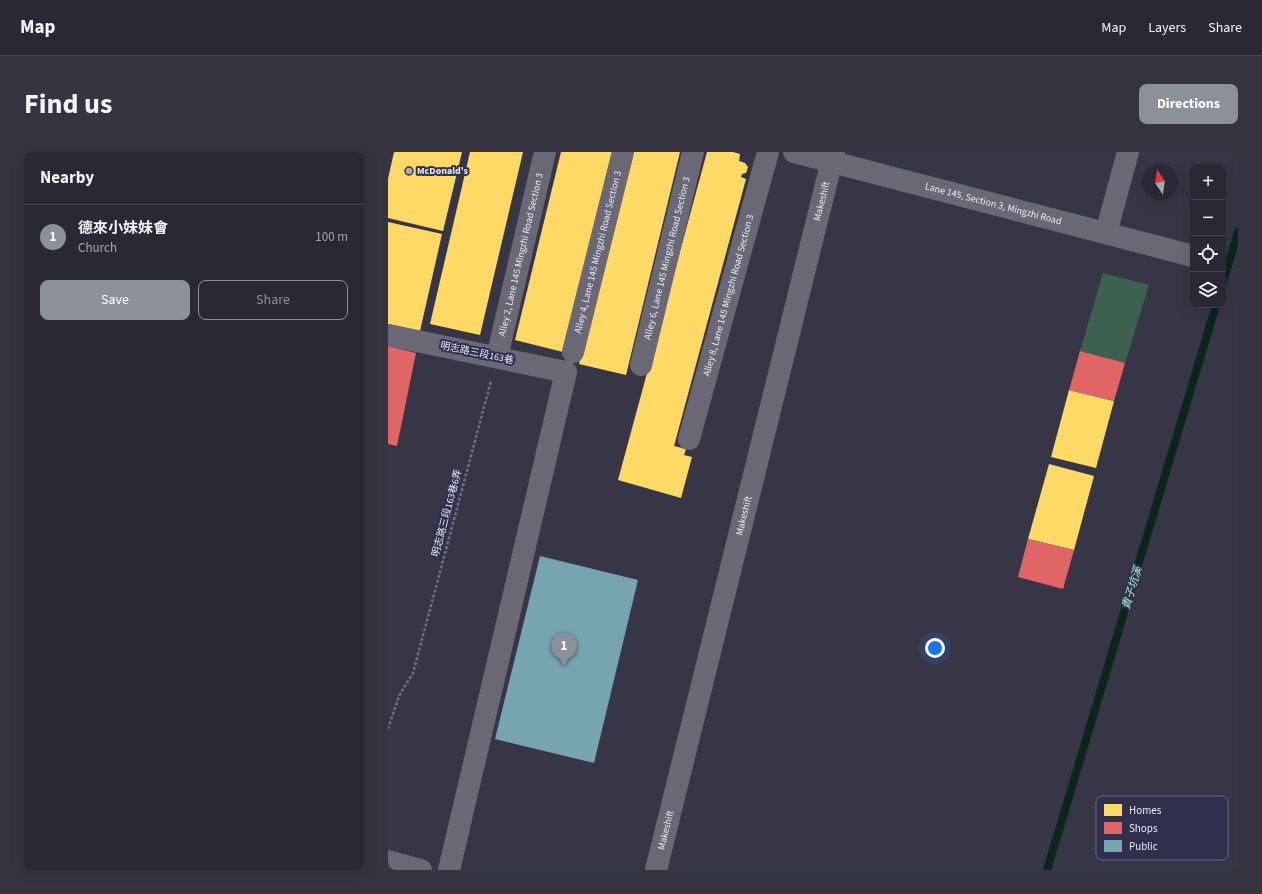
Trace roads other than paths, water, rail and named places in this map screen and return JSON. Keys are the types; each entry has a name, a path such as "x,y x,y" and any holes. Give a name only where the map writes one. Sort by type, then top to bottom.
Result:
{"street":[{"name":"Alley 2, Lane 145 Mingzhi Road Section 3","path":"497,358 545,152"},
{"name":"Alley 4, Lane 145 Mingzhi Road Section 3","path":"449,870 569,362 623,152"},
{"name":"Alley 6, Lane 145 Mingzhi Road Section 3","path":"641,365 693,152"},
{"name":"Alley 8, Lane 145 Mingzhi Road Section 3","path":"689,439 768,152"},
{"name":"Lane 145, Section 3, Mingzhi Road","path":"794,152 833,157 1190,255"},
{"path":"1106,233 1128,152"},
{"name":"Makeshift","path":"656,870 833,157"},
{"name":"明志路三段163巷","path":"388,335 497,358 569,362"},
{"path":"388,861 421,870"}],"waterway":[{"name":"貴子坑溪","path":"1226,272 1238,232"},
{"name":"貴子坑溪","path":"1047,870 1215,308"}],"place":[{"name":"McDonald's","path":"409,171"},
{"name":"德來小妹妹會","path":"564,666"}]}
